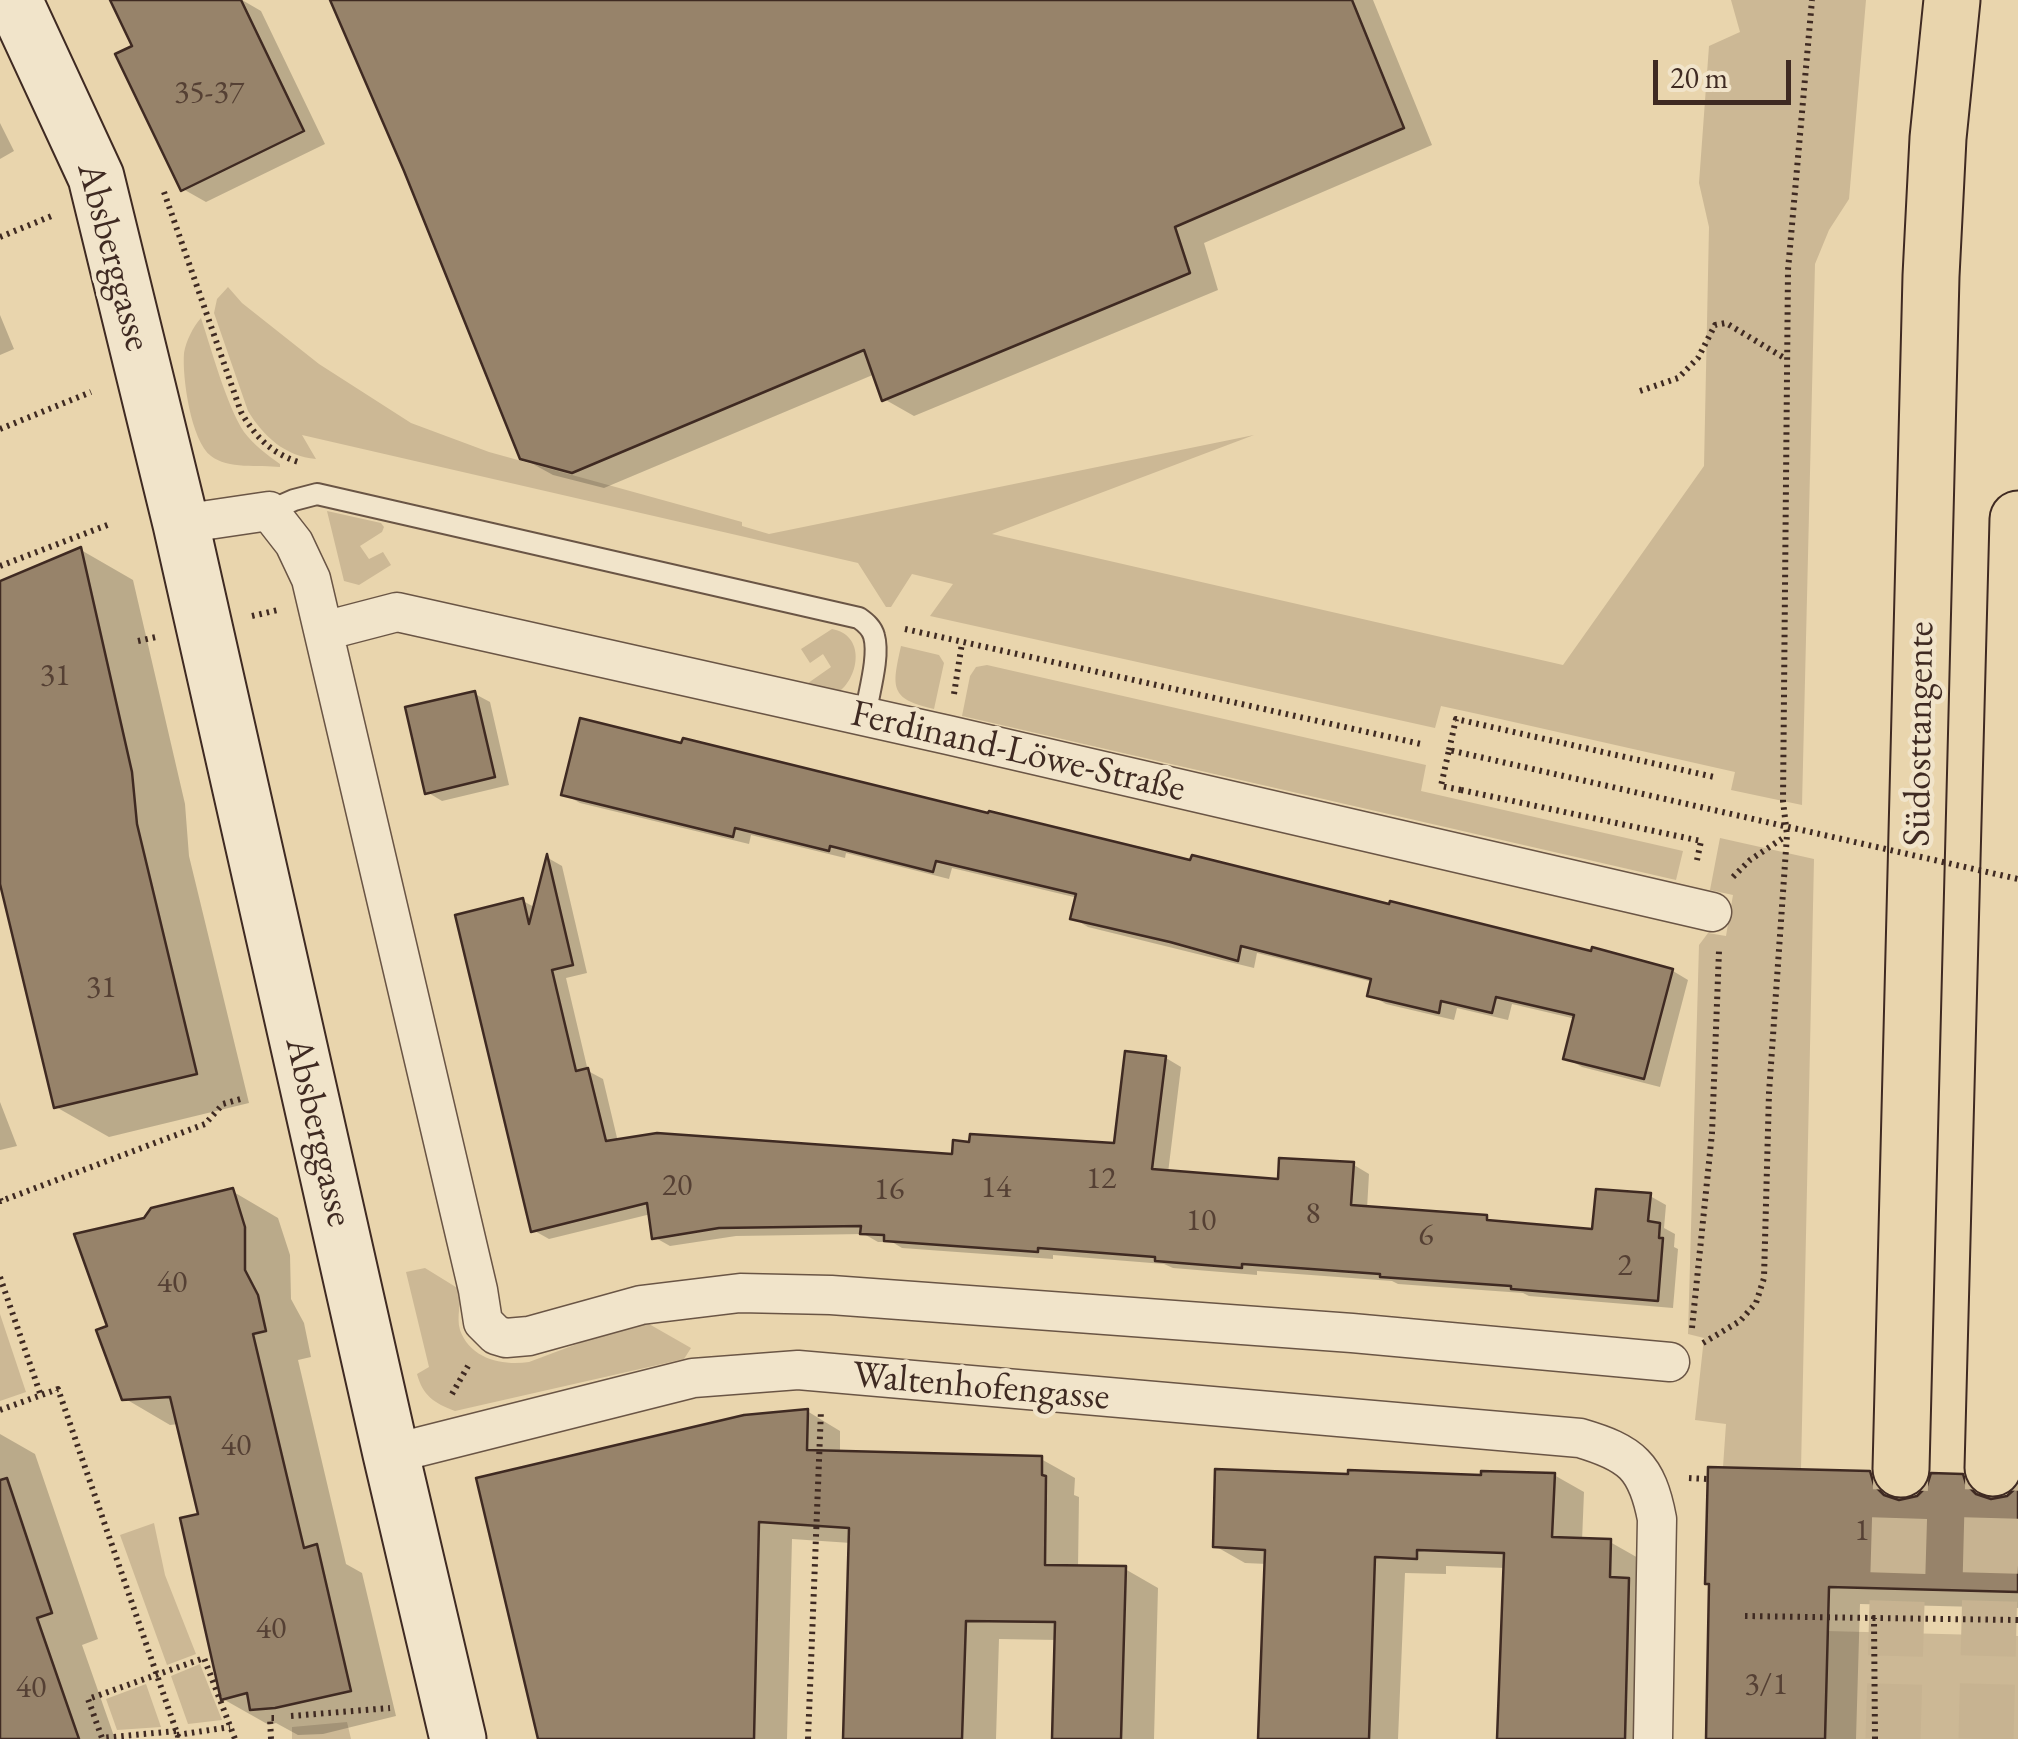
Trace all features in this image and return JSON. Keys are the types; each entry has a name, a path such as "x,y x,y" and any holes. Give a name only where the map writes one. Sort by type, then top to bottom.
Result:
{"highway":[{"name":"Südosttangente","path":"1901,1469 1932,276 1938,138 1952,0"},
{"path":"1993,1468 2018,520"}],"street":[{"name":"Absberggasse","path":"14,0 96,177 181,524 458,1739"},
{"path":"181,524 270,510 294,543 312,579 478,1290 480,1314 489,1330 506,1338 529,1336 640,1305 740,1293 812,1294 1680,1356"},
{"name":"Ferdinand-Löwe-Straße","path":"320,616 397,612 1712,912"},
{"name":"Waltenhofengasse","path":"390,1454 693,1378 798,1370 1580,1438 1610,1447 1630,1460 1644,1476 1653,1497 1658,1520 1652,1739"}],"lane":[{"path":"270,510 317,494 858,618 874,634 876,650 865,717"}],"path":[{"path":"1680,1356 1740,1320 1756,1303 1764,1278 1769,1093 1787,835 1782,801 1788,270 1812,0"},
{"path":"164,192 241,412 264,444 283,458 311,466 317,494"},
{"path":"0,237 55,215"},
{"path":"1640,391 1678,378 1698,358 1716,325 1726,323 1788,360"},
{"path":"0,429 91,392"},
{"path":"0,566 110,524"},
{"path":"138,641 204,626 320,616"},
{"path":"858,618 1421,744"},
{"path":"1698,856 1702,841 1441,786 1456,719 1714,777"},
{"path":"1449,750 2018,879"},
{"path":"1680,1356 1712,1133 1719,946 1712,912 1718,890 1750,860 1787,835"},
{"path":"0,1202 206,1124 223,1104 244,1098"},
{"path":"0,1276 41,1396"},
{"path":"808,1739 822,1373"},
{"path":"0,1410 58,1389 177,1735"},
{"path":"1745,1616 2018,1620"},
{"path":"1874,1618 1875,1739"},
{"path":"231,1727 177,1735 102,1738 88,1699 204,1658 236,1739"},
{"path":"290,1716 390,1708"},
{"path":"271,1739 270,1718 275,1718"}],"shaded area":[{"path":"1731,0 1866,0 1849,199 1829,230 1815,264 1802,805 1731,790 1735,772 1478,714 1441,706 1435,728 930,616 953,584 912,574 891,607 886,607 858,563 302,435 316,459 295,454 276,444 248,411 214,313 217,299 228,287 242,303 319,364 411,423 489,452 742,522 742,526 769,534 1254,435 992,534 1563,665 1704,466 1709,227 1699,183 1709,46 1740,32"},
{"path":"201,318 237,420 248,437 280,467 226,463 211,456 198,437 186,392 184,353"},
{"path":"327,511 381,523 382,532 360,546 369,559 383,552 391,565 359,585 344,581"},
{"path":"832,629 843,633 854,647 851,676 839,692 801,688 831,667 823,654 810,663 801,649"},
{"path":"901,646 939,655 944,663 934,709 909,701 897,689"},
{"path":"987,665 1426,765 1421,791 1683,851 1676,880 962,716 970,676 976,667"},
{"path":"1720,838 1814,859 1801,1469 1723,1467 1726,1424 1695,1420 1704,1338 1688,1334 1699,945 1708,933 1726,936 1733,895 1710,890"},
{"path":"425,1268 459,1289 460,1330 471,1348 488,1358 529,1362 633,1323 649,1324 691,1348 684,1359 455,1411 430,1398 417,1374 429,1367 406,1272"},
{"path":"0,1314 26,1392 0,1401"},
{"path":"154,1523 165,1575 196,1654 167,1665 120,1535"},
{"path":"1827,1631 2018,1636 2018,1739 1825,1739"},
{"path":"200,1664 222,1720 188,1724 171,1676"},
{"path":"146,1684 161,1727 117,1730 106,1699"},
{"path":"347,1722 351,1739 292,1739 292,1727"}],"building":[{"path":"110,0 241,0 304,131 181,191 115,54 132,46"},
{"path":"330,0 1352,0 1404,128 1175,227 1190,273 882,401 864,350 572,473 520,459"},
{"path":"81,547 132,772 137,824 197,1074 54,1108 0,884 0,581"},
{"path":"475,691 495,777 425,794 405,707"},
{"path":"580,718 681,743 683,738 988,813 1190,860 1192,855 1673,969 1644,1079 1563,1059 1574,1015 1496,997 1492,1013 1441,1001 1439,1013 1367,996 1371,979 1241,946 1238,961 1070,919 1076,894 936,861 933,872 830,846 829,851 735,828 733,837 561,795"},
{"path":"547,854 573,965 552,970 576,1071 588,1068 606,1141 657,1133 952,1154 953,1140 969,1142 970,1134 1114,1143 1125,1051 1166,1056 1152,1169 1278,1179 1279,1158 1354,1162 1351,1205 1487,1215 1487,1220 1592,1229 1596,1189 1651,1193 1648,1221 1660,1223 1659,1238 1663,1238 1658,1301 1380,1274 1242,1264 1242,1268 1038,1248 1038,1252 884,1241 884,1235 860,1234 861,1226 719,1228 652,1239 647,1203 531,1232 455,915 523,898 529,924"},
{"path":"233,1188 245,1227 245,1270 258,1295 266,1331 253,1334 304,1548 317,1544 351,1691 250,1710 247,1693 221,1700 180,1518 198,1514 170,1397 122,1400 96,1330 107,1326 74,1234 144,1218 151,1208"},
{"path":"808,1409 807,1450 1042,1456 1042,1475 1046,1476 1045,1565 1126,1566 1121,1739 1052,1739 1055,1622 966,1621 962,1739 843,1739 849,1528 759,1522 754,1739 538,1739 476,1478 744,1415"},
{"path":"1708,1467 1870,1471 1874,1485 1884,1495 1899,1500 1917,1496 1927,1486 1931,1473 1963,1474 1976,1494 1991,1499 2007,1496 2018,1486 2018,1592 1829,1587 1825,1739 1706,1739"},
{"path":"1215,1469 1348,1474 1348,1470 1481,1475 1481,1471 1555,1473 1552,1537 1611,1539 1610,1577 1629,1578 1625,1739 1497,1739 1504,1553 1417,1550 1417,1559 1375,1557 1369,1739 1258,1739 1265,1550 1213,1547"},
{"path":"7,1478 52,1613 37,1618 79,1739 0,1739 0,1480"}],"tunnel":[{"path":"1986,1739 1993,1468"},
{"path":"1893,1739 1901,1469"}]}
